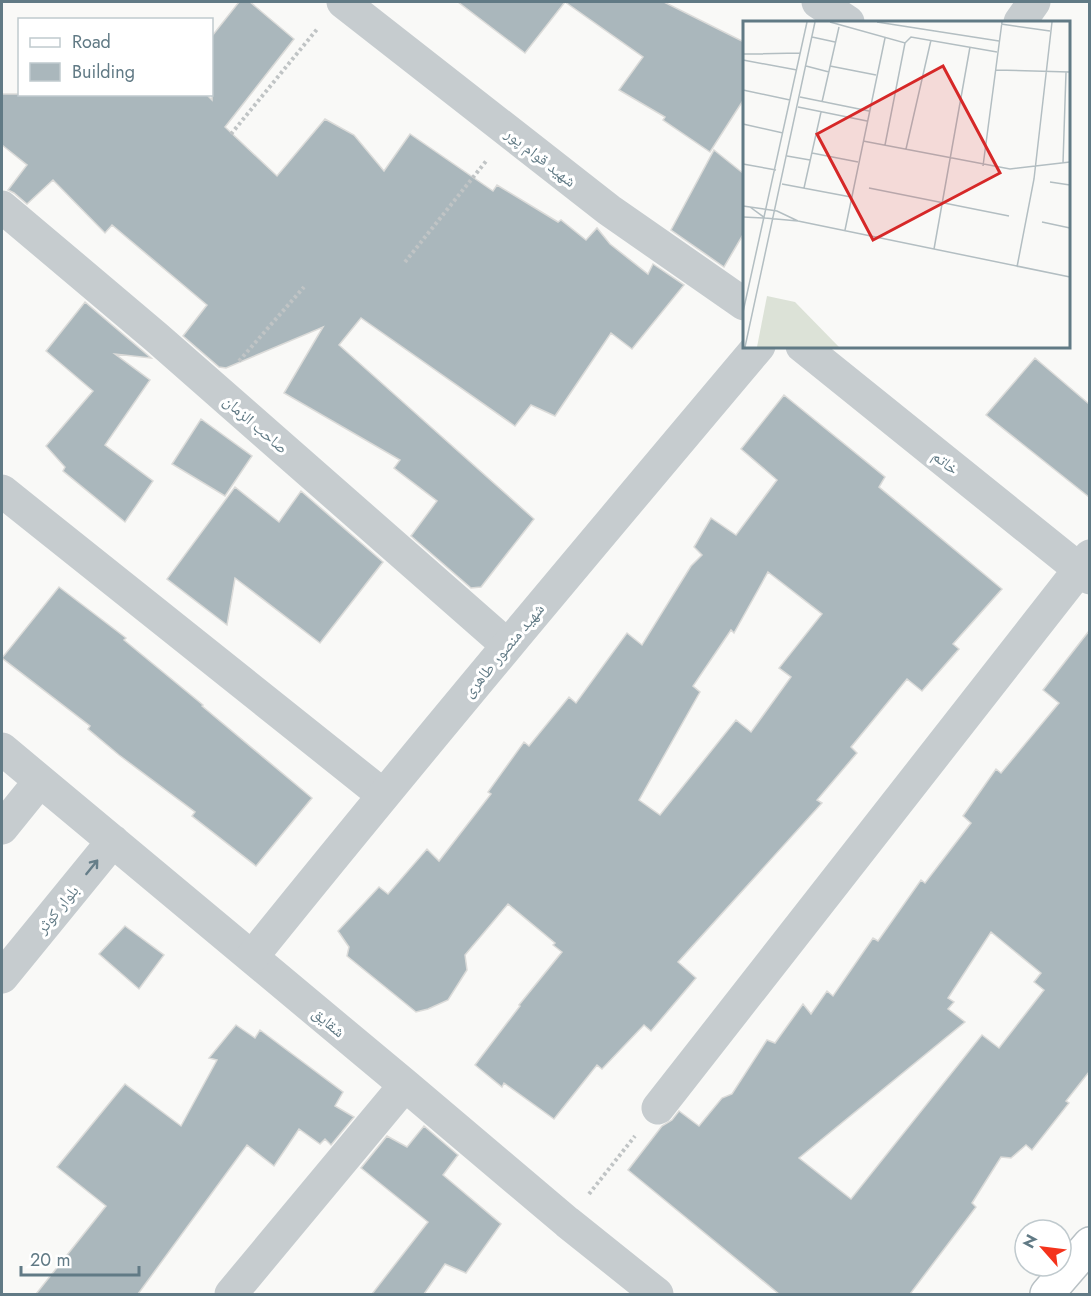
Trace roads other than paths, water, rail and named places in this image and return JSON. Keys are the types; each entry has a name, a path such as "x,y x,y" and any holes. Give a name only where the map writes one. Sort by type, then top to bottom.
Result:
{"main road":[{"path":"1047,1294 1089,1244"}],"street":[{"name":"شهید قوام پور","path":"343,2 609,210 743,303"},
{"path":"818,2 846,21"},
{"path":"1021,21 1034,2"},
{"name":"صاحب الزمان","path":"2,207 147,329 507,645"},
{"name":"شهید منصور طاهری","path":"252,957 507,645 757,348"},
{"name":"خاتم","path":"805,348 1086,568"},
{"path":"2,490 383,795"},
{"path":"658,1108 1086,568"},
{"name":"شقایق","path":"2,749 652,1293"},
{"path":"2,828 40,781"},
{"name":"بلوار کوثر","path":"2,977 113,841"},
{"path":"231,1294 405,1085"}]}
